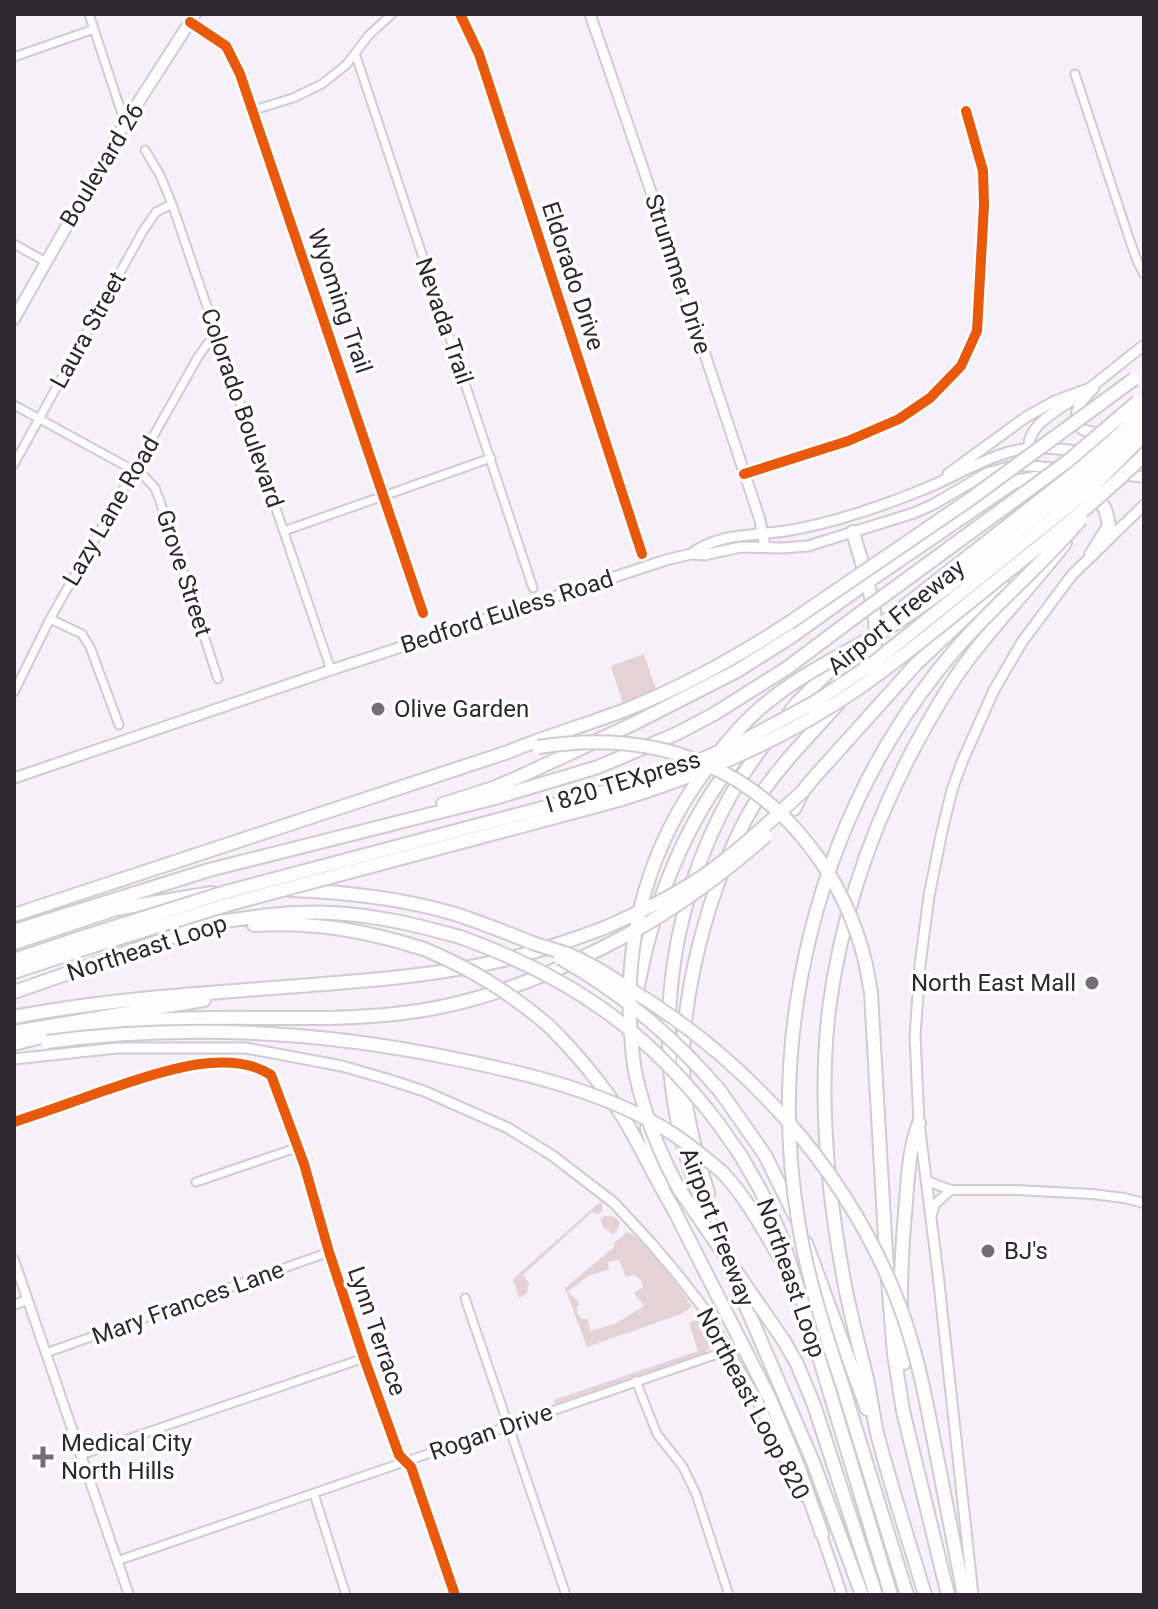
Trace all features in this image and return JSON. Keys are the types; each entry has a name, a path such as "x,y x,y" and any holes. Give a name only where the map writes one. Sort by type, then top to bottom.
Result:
{"highway":[{"path":"14,915 624,711 726,663 969,500 1139,375"},
{"path":"14,931 209,870 540,786 638,752 752,692 1142,404"},
{"name":"Airport Freeway","path":"862,1595 802,1433 715,1233 686,1156 671,1081 669,1003 673,959 682,915 714,828 754,757 796,704 862,639 1080,469 1121,433 1142,404"},
{"path":"876,1595 814,1405 797,1364 679,1189 650,1126 636,1075 629,1008 629,977 637,917 654,861 672,821 692,787 732,735 802,676 878,634 937,595 1105,461 1144,423"},
{"name":"I 820 TEXpress","path":"14,972 240,888 614,789 705,758 745,740 815,702 872,664 1090,489 1144,437"},
{"path":"907,1595 842,1384 799,1226 789,1144 788,1106 796,1011 813,922 849,821 873,771 913,704 959,644 1070,532 1104,492 1144,457"},
{"path":"14,1017 62,1008 371,980 496,962 604,928 665,899 712,870 769,823 803,791 925,655 998,586 1087,515 1144,457"},
{"path":"413,820 425,809 496,787 689,697 737,671 1014,482 1036,478 1099,500 1107,511 1109,526 1091,555"},
{"name":"I 820 TEXpress","path":"14,960 619,800 698,774 754,750 821,713 880,673 1104,492"},
{"path":"925,1595 877,1432 837,1243 824,1101 829,1011 839,951 859,875 903,768 950,685 1087,515"},
{"path":"715,1233 717,1224 697,1159 684,1095 684,1036 689,997 712,904 741,828 756,802 792,754 861,679 870,663 875,648 875,617 853,532"},
{"path":"673,1208 650,1141 637,1075 635,1006 649,932 677,855 705,801 759,731 796,704"},
{"path":"508,752 563,743 604,742 661,749 705,763 733,778 772,807 821,860 844,900 855,925 871,993 889,1297 903,1411 948,1595"},
{"path":"14,1045 46,1035 127,1023 210,1018 336,1018 403,1013 493,994 563,968 672,910 707,885 786,818 803,791"},
{"name":"Northeast Loop","path":"14,943 116,909 212,893 262,889 373,896 453,914 530,942"},
{"name":"Northeast Loop","path":"14,992 212,923 330,913 397,921 460,937 537,968 596,1003 660,1056 699,1098 741,1156 761,1191 780,1233 800,1294 891,1595"},
{"path":"212,923 246,926 291,924 357,930 424,949 490,981 549,1026 604,1089 673,1208 770,1399 822,1534"},
{"path":"530,942 563,959 634,1006 680,1046 720,1091 765,1155 791,1206 877,1432"},
{"path":"530,942 573,956 659,1007 694,1032 749,1080 783,1116 840,1190 881,1264 920,1369 964,1595"},
{"path":"14,1032 180,1005 256,989"},
{"path":"14,1045 169,1031 256,1033 416,1051 494,1067 568,1087 635,1114 671,1133 721,1171 751,1208 800,1294"},
{"path":"912,1446 902,1351 900,1287 911,1142 919,1123"}],"main road":[{"name":"Strummer Drive","path":"590,14 764,534 765,547"},
{"name":"Boulevard 26","path":"14,319 125,123 193,18"},
{"path":"1032,466 1028,442 1037,426 1144,345"},
{"path":"1102,379 1077,407 1077,425 1083,430 1113,437 1144,437"},
{"path":"929,487 1019,421 1055,401 1090,388"},
{"path":"691,554 701,546 725,539 815,526 929,487 1010,451 1029,449 1144,457"},
{"name":"Bedford Euless Road","path":"14,778 535,602 691,554 704,555 741,547 808,546 853,532 924,509 987,473 1012,466 1144,477"},
{"path":"973,1595 919,1123 915,1036 929,896 952,790 994,690 1022,642 1072,575 1144,505"},
{"path":"852,514 853,532"},
{"name":"Northeast Loop 820","path":"14,1059 117,1048 246,1048 342,1066 424,1091 508,1128 553,1156 614,1203 702,1306 758,1402 822,1534 842,1595"}],"street":[{"path":"89,14 125,123"},
{"path":"254,110 293,98 322,84 346,65 378,25 392,14"},
{"name":"Eldorado Drive","path":"460,14 479,54 642,554"},
{"name":"Wyoming Trail","path":"193,18 226,46 254,110 423,613"},
{"path":"14,57 94,29"},
{"name":"Nevada Trail","path":"355,53 533,588"},
{"path":"1075,74 1144,274"},
{"path":"744,474 848,441 899,419 930,398 961,366 977,331 984,205 983,171 966,111"},
{"name":"Colorado Boulevard","path":"145,150 172,204 331,670"},
{"name":"Laura Street","path":"14,464 143,231 156,212 172,204"},
{"path":"14,244 46,262"},
{"name":"Lazy Lane Road","path":"14,692 50,619 198,357 217,337"},
{"name":"Grove Street","path":"14,405 150,481 160,501 218,679"},
{"path":"284,531 491,458"},
{"path":"50,619 82,634 90,647 119,725"},
{"name":"Lynn Terrace","path":"14,1122 168,1069 222,1063 253,1066 271,1075 299,1147 364,1358 399,1455 411,1467 455,1595"},
{"path":"196,1182 299,1147"},
{"path":"927,1181 951,1190 1092,1194 1144,1203"},
{"path":"931,1218 935,1204 951,1190"},
{"name":"Mary Frances Lane","path":"46,1353 329,1252"},
{"path":"14,1260 129,1595"},
{"path":"465,1298 566,1595"},
{"path":"14,1305 27,1300"},
{"name":"Rogan Drive","path":"117,1561 729,1350"},
{"path":"81,1455 364,1358"},
{"path":"636,1381 657,1434 683,1467 696,1494 729,1595"},
{"path":"314,1494 346,1595"}],"shaded area":[{"path":"644,654 656,689 623,704 611,666"},
{"path":"600,1202 602,1211 599,1214 592,1212 523,1275 529,1283 527,1293 519,1298 513,1279"},
{"path":"604,1216 615,1217 620,1223 613,1234 604,1228 600,1219"},
{"path":"627,1232 634,1236 662,1265 692,1307 681,1314 587,1347 565,1288 614,1247 614,1243","holes":["619,1260 626,1277 634,1275 641,1280 643,1287 634,1293 644,1306 615,1324 590,1331 588,1319 582,1319 577,1313 580,1304 568,1291 589,1276 609,1269 608,1262"]},
{"path":"699,1318 712,1346 704,1353 555,1404 554,1400 698,1351 689,1323"}],"cycle path":[{"path":"460,14 479,54 642,554"},
{"path":"190,22 226,46 240,74 423,613"},
{"path":"744,474 848,441 899,419 930,398 961,366 977,331 984,205 983,171 966,111"},
{"path":"14,1122 142,1078 187,1066 232,1063 253,1066 271,1075 304,1164 364,1358 399,1455 411,1467 455,1595"}],"place":[{"name":"Olive Garden","path":"378,709"},
{"name":"North East Mall","path":"1092,983"},
{"name":"BJ's","path":"988,1251"},
{"name":"Medical City North Hills","path":"43,1457"}]}
